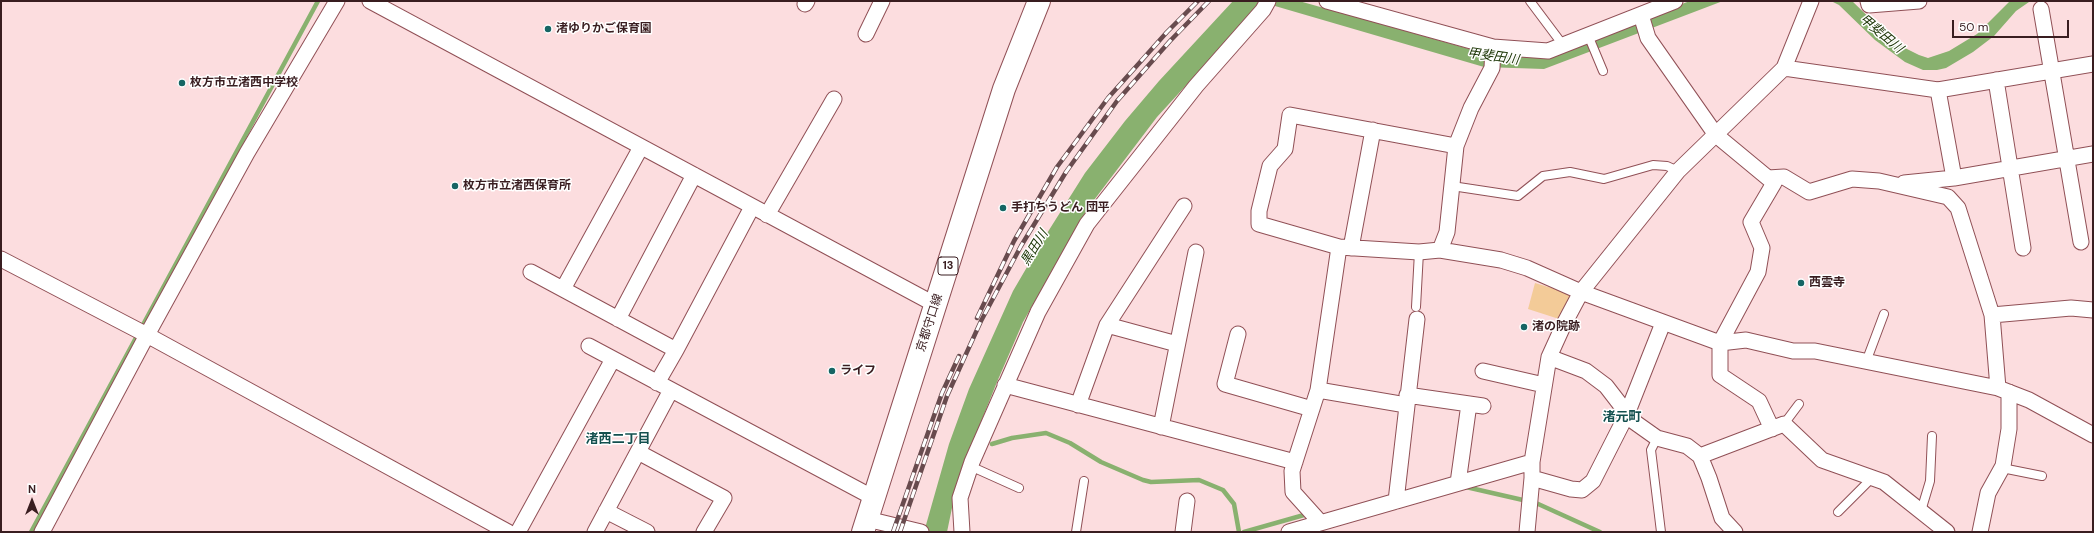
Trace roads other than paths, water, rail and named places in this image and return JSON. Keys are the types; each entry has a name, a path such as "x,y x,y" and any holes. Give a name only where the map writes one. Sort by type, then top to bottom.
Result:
{"main road":[{"name":"京都守口線","path":"865,526 1004,90 1039,1"}],"street":[{"path":"42,532 147,335 247,153 337,1"},
{"path":"370,1 936,306"},
{"path":"1327,1 1350,5 1493,49 1548,51 1675,1"},
{"path":"1527,532 1532,462 1548,357 1581,292 1678,171 1784,68 1811,1"},
{"path":"1868,1 1869,5 1919,1"},
{"path":"866,34 876,3"},
{"path":"962,532 960,498 970,466 1038,312 1087,224 1196,86 1266,5"},
{"path":"2042,9 2081,242"},
{"path":"1640,15 1648,38 1716,135 1774,183 1751,222 1762,248 1758,272 1720,343 1720,375 1759,401 1778,426 1822,460 1884,482 1947,532"},
{"path":"1440,250 1447,232 1456,146 1471,108 1492,68 1493,49"},
{"path":"1784,68 1938,90 2093,64"},
{"path":"1996,80 2023,248"},
{"path":"1938,90 1954,178"},
{"path":"767,215 834,99"},
{"path":"1456,146 1290,115 1285,149 1270,166 1259,211 1259,224 1345,248 1418,252 1440,250 1501,260 1527,268 1581,292 1720,343 1746,340 1793,351 1815,351 2003,390 2029,400 2093,435"},
{"path":"1320,522 1293,492 1292,471 1318,390 1345,248 1372,130"},
{"path":"563,289 641,147"},
{"path":"1891,184 1954,178 2093,154"},
{"path":"618,319 694,176"},
{"path":"1768,178 1784,177 1809,192 1852,179 1891,184 1948,197 1958,208 1992,315 2009,428 2002,468 1988,493 1980,532"},
{"path":"1078,404 1107,325 1184,206"},
{"path":"657,383 752,207"},
{"path":"1161,427 1196,252"},
{"path":"1,259 147,335 508,532"},
{"path":"532,272 676,350"},
{"path":"1992,315 2071,308 2093,310"},
{"path":"1396,501 1417,316"},
{"path":"1532,478 1571,489 1582,490 1593,481 1627,414 1663,323"},
{"path":"1107,325 1177,344"},
{"path":"1238,334 1225,384 1312,409"},
{"path":"589,346 874,498"},
{"path":"1548,357 1586,371 1606,386 1633,421 1657,438 1687,446 1700,456 1710,478 1722,518 1735,532"},
{"path":"518,532 613,359"},
{"path":"1483,371 1544,385"},
{"path":"1005,385 1295,462"},
{"path":"595,532 671,390"},
{"path":"1318,390 1407,400 1476,405 1458,483"},
{"path":"1700,456 1778,426"},
{"path":"638,452 724,498 704,532"},
{"path":"1289,532 1532,462"},
{"path":"1183,532 1187,501"},
{"path":"606,511 648,532"},
{"path":"865,526 920,532"}],"lane":[{"path":"1530,1 1563,45"},
{"path":"1588,36 1603,71"},
{"path":"1452,186 1518,196 1543,176 1570,172 1604,179 1653,165 1667,166 1678,171"},
{"path":"1417,316 1418,252"},
{"path":"1866,362 1884,314"},
{"path":"1778,426 1799,404"},
{"path":"1920,511 1930,481 1932,436"},
{"path":"1657,438 1652,450 1661,532"},
{"path":"970,466 1019,488"},
{"path":"2002,468 2042,476"},
{"path":"1838,512 1872,478"},
{"path":"1076,532 1084,481"}],"water":[{"name":"甲斐田川","path":"1233,1 1299,1 1473,50 1524,57 1538,57 1690,1 1723,1 1544,69 1484,67 1275,6 1256,9 1157,117 1088,208 1023,322 958,479 947,532 924,532 949,444 969,389 1013,291 1085,173 1125,121 1159,81"},
{"name":"甲斐田川","path":"1831,1 1852,1 1883,31 1905,48 1928,58 1949,51 1977,34 2010,1 2034,1 2029,2 2016,11 1994,36 1973,52 1946,68 1937,70 1923,70 1905,62 1875,40 1839,5"}],"waterway":[{"path":"31,532 318,1"},
{"path":"992,444 1012,438 1046,433 1070,443 1101,462 1143,480 1151,482 1199,480 1223,490 1234,504 1239,532"},
{"path":"1466,487 1536,503 1600,532"},
{"path":"1244,532 1304,515"}],"railway":[{"path":"977,318 1014,241 1057,167 1108,98 1167,32 1198,1"},
{"path":"900,532 947,396 981,321 1021,246 1066,172 1117,101 1170,41 1209,1"},
{"path":"893,532 942,393 959,356"}],"place":[{"name":"渚ゆりかご保育園","path":"548,29"},
{"name":"枚方市立渚西中学校","path":"182,83"},
{"name":"枚方市立渚西保育所","path":"455,186"},
{"name":"手打ちうどん 団平","path":"1003,208"},
{"name":"西雲寺","path":"1801,283"},
{"name":"渚の院跡","path":"1524,327"},
{"name":"ライフ","path":"832,371"}],"district":[{"name":"渚元町","path":"1622,418"},
{"name":"渚西二丁目","path":"618,440"}],"water label":[{"name":"黒田川","path":"1035,248"}]}
